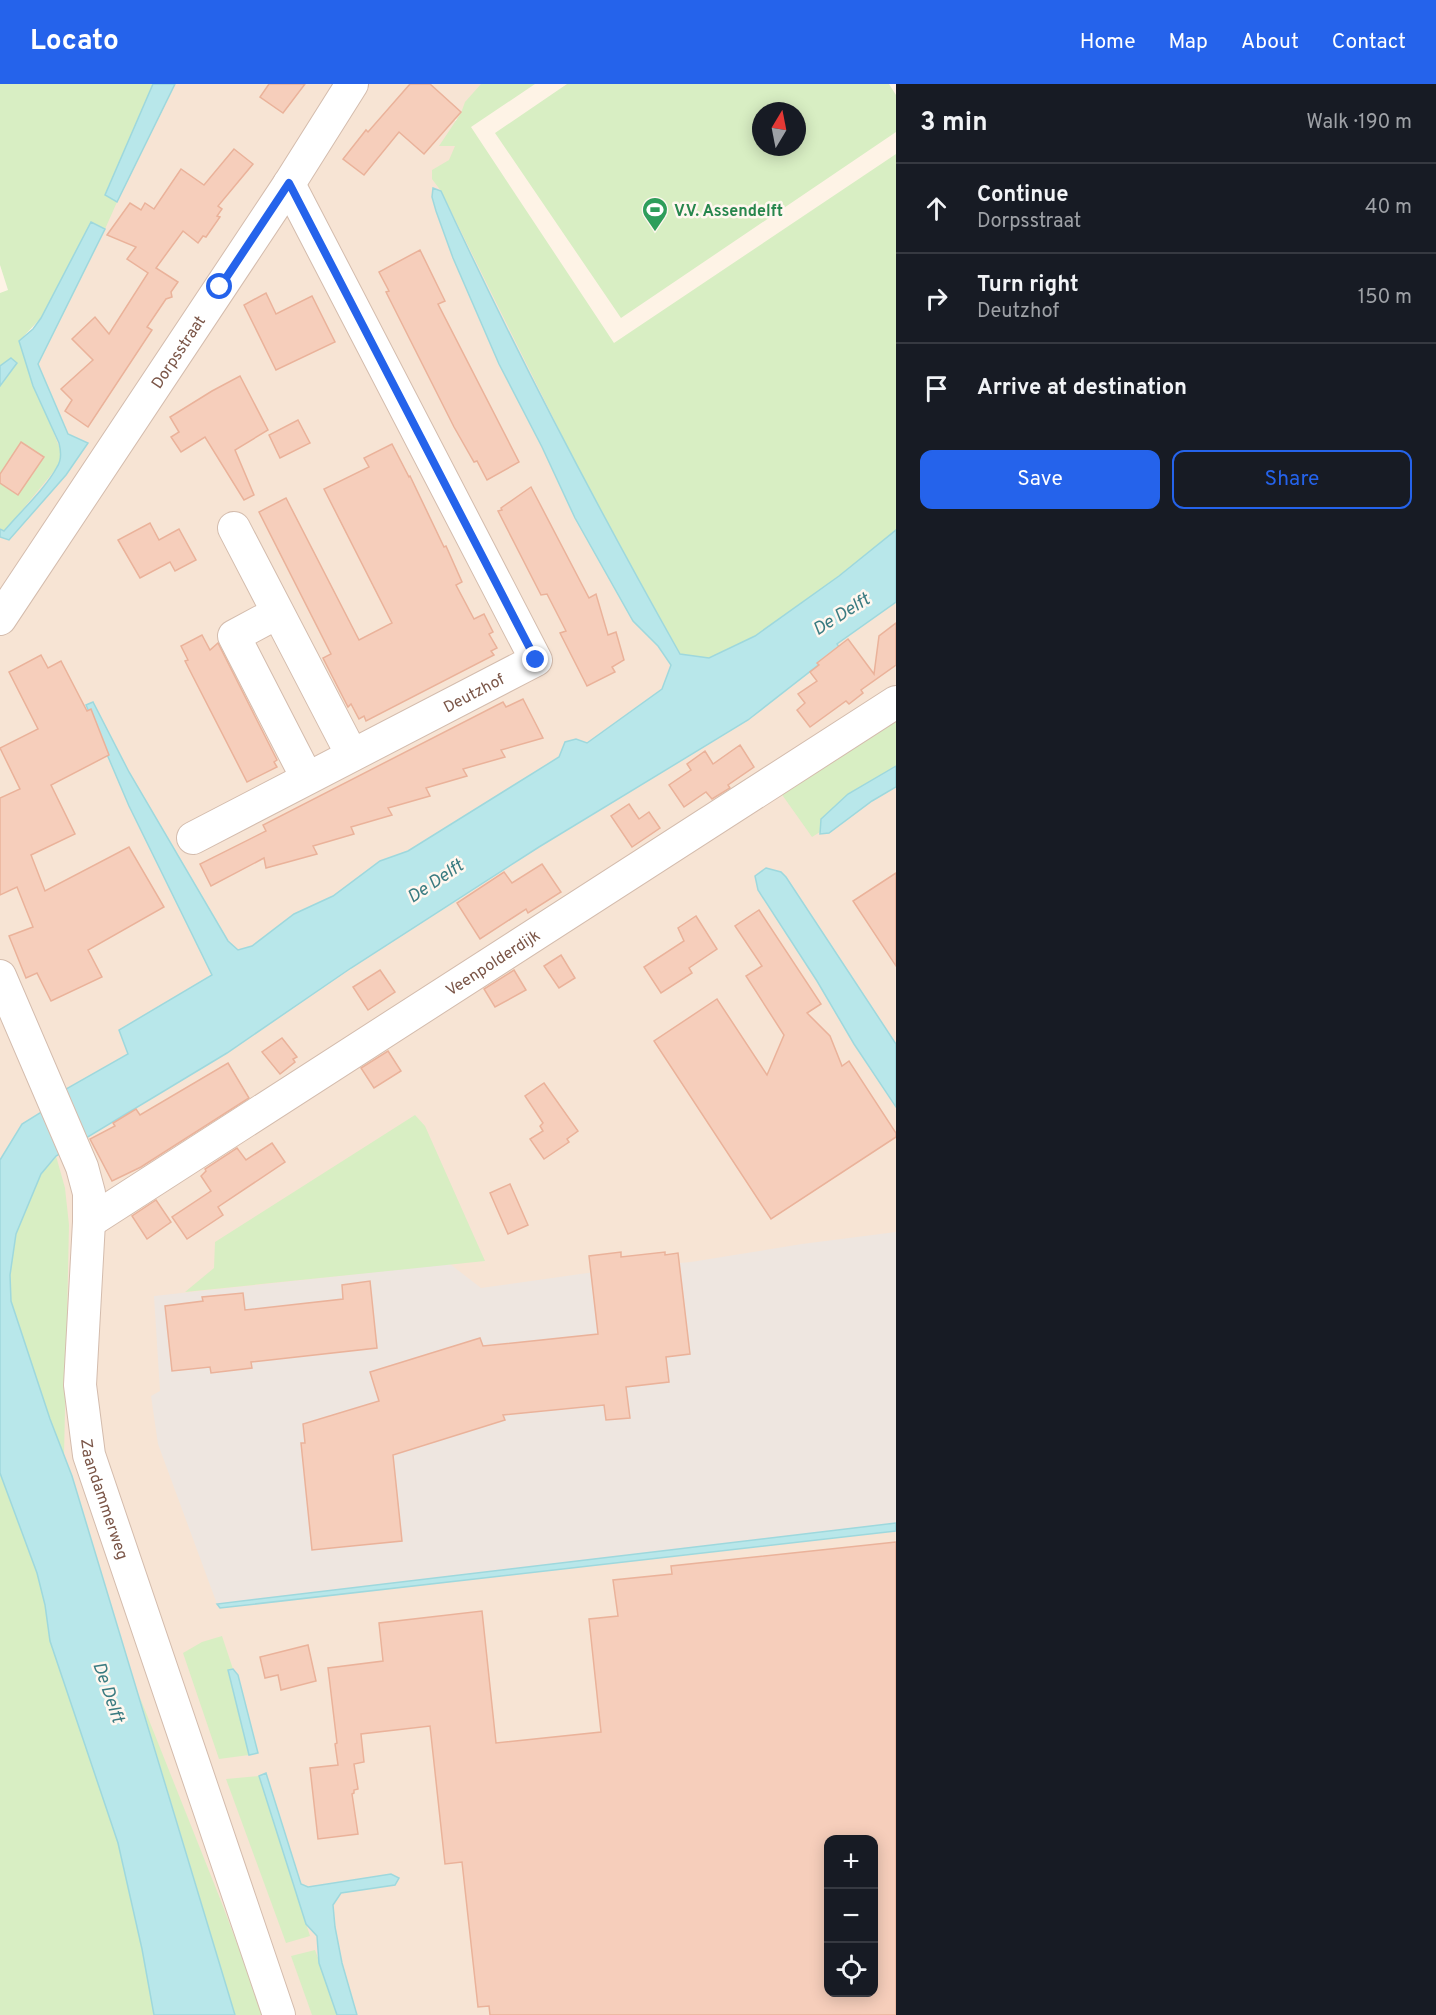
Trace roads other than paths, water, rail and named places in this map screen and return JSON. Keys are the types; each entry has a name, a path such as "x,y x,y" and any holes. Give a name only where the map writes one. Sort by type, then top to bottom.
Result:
{"street":[{"name":"Dorpsstraat","path":"0,619 352,84"},
{"name":"Deutzhof","path":"193,838 536,660 289,183"},
{"path":"234,528 352,755"},
{"path":"277,613 234,636 307,778"},
{"name":"Veenpolderdijk","path":"89,1222 896,702"},
{"name":"Zaandammerweg","path":"0,976 82,1167 88,1193 89,1222 80,1385 89,1455 279,2015"}],"water":[{"path":"153,84 175,84 117,202 105,195"},
{"name":"De Delft","path":"433,188 441,191 556,425 680,654 709,658 755,636 839,576 896,530 896,602 837,644 840,648 748,720 539,847 351,968 227,1053 56,1156 41,1174 16,1234 10,1275 11,1301 50,1419 72,1476 235,2015 154,2015 118,1843 50,1641 45,1605 37,1573 0,1473 0,1160 22,1124 40,1113 66,1089 128,1054 119,1030 212,975 129,806 86,705 93,702 129,772 228,941 238,950 252,946 294,914 333,896 380,861 408,851 559,757 565,742 576,739 587,743 662,689 671,665 658,646 633,621 575,518 542,447 499,364 453,258 432,197"},
{"path":"91,222 105,229 38,364 68,434 88,443 66,475 9,540 0,537 0,529 4,531 40,491 59,464 61,455 59,443 33,386 19,341 33,329 41,318"},
{"path":"11,358 17,363 0,386 0,366"},
{"path":"896,766 896,787 872,801 829,833 820,834 821,819 848,794"},
{"path":"766,868 781,872 786,877 896,1044 896,1107 758,890 755,876"},
{"path":"896,1523 896,1531 220,1608 217,1604"},
{"path":"233,1669 238,1675 258,1753 249,1755 228,1670"},
{"path":"266,1773 301,1884 308,1887 391,1874 399,1878 395,1885 341,1893 333,1905 342,1963 357,2015 337,2015 319,1963 317,1936 306,1924 259,1776"}],"place":[{"name":"V.V. Assendelft","path":"655,233"}]}
